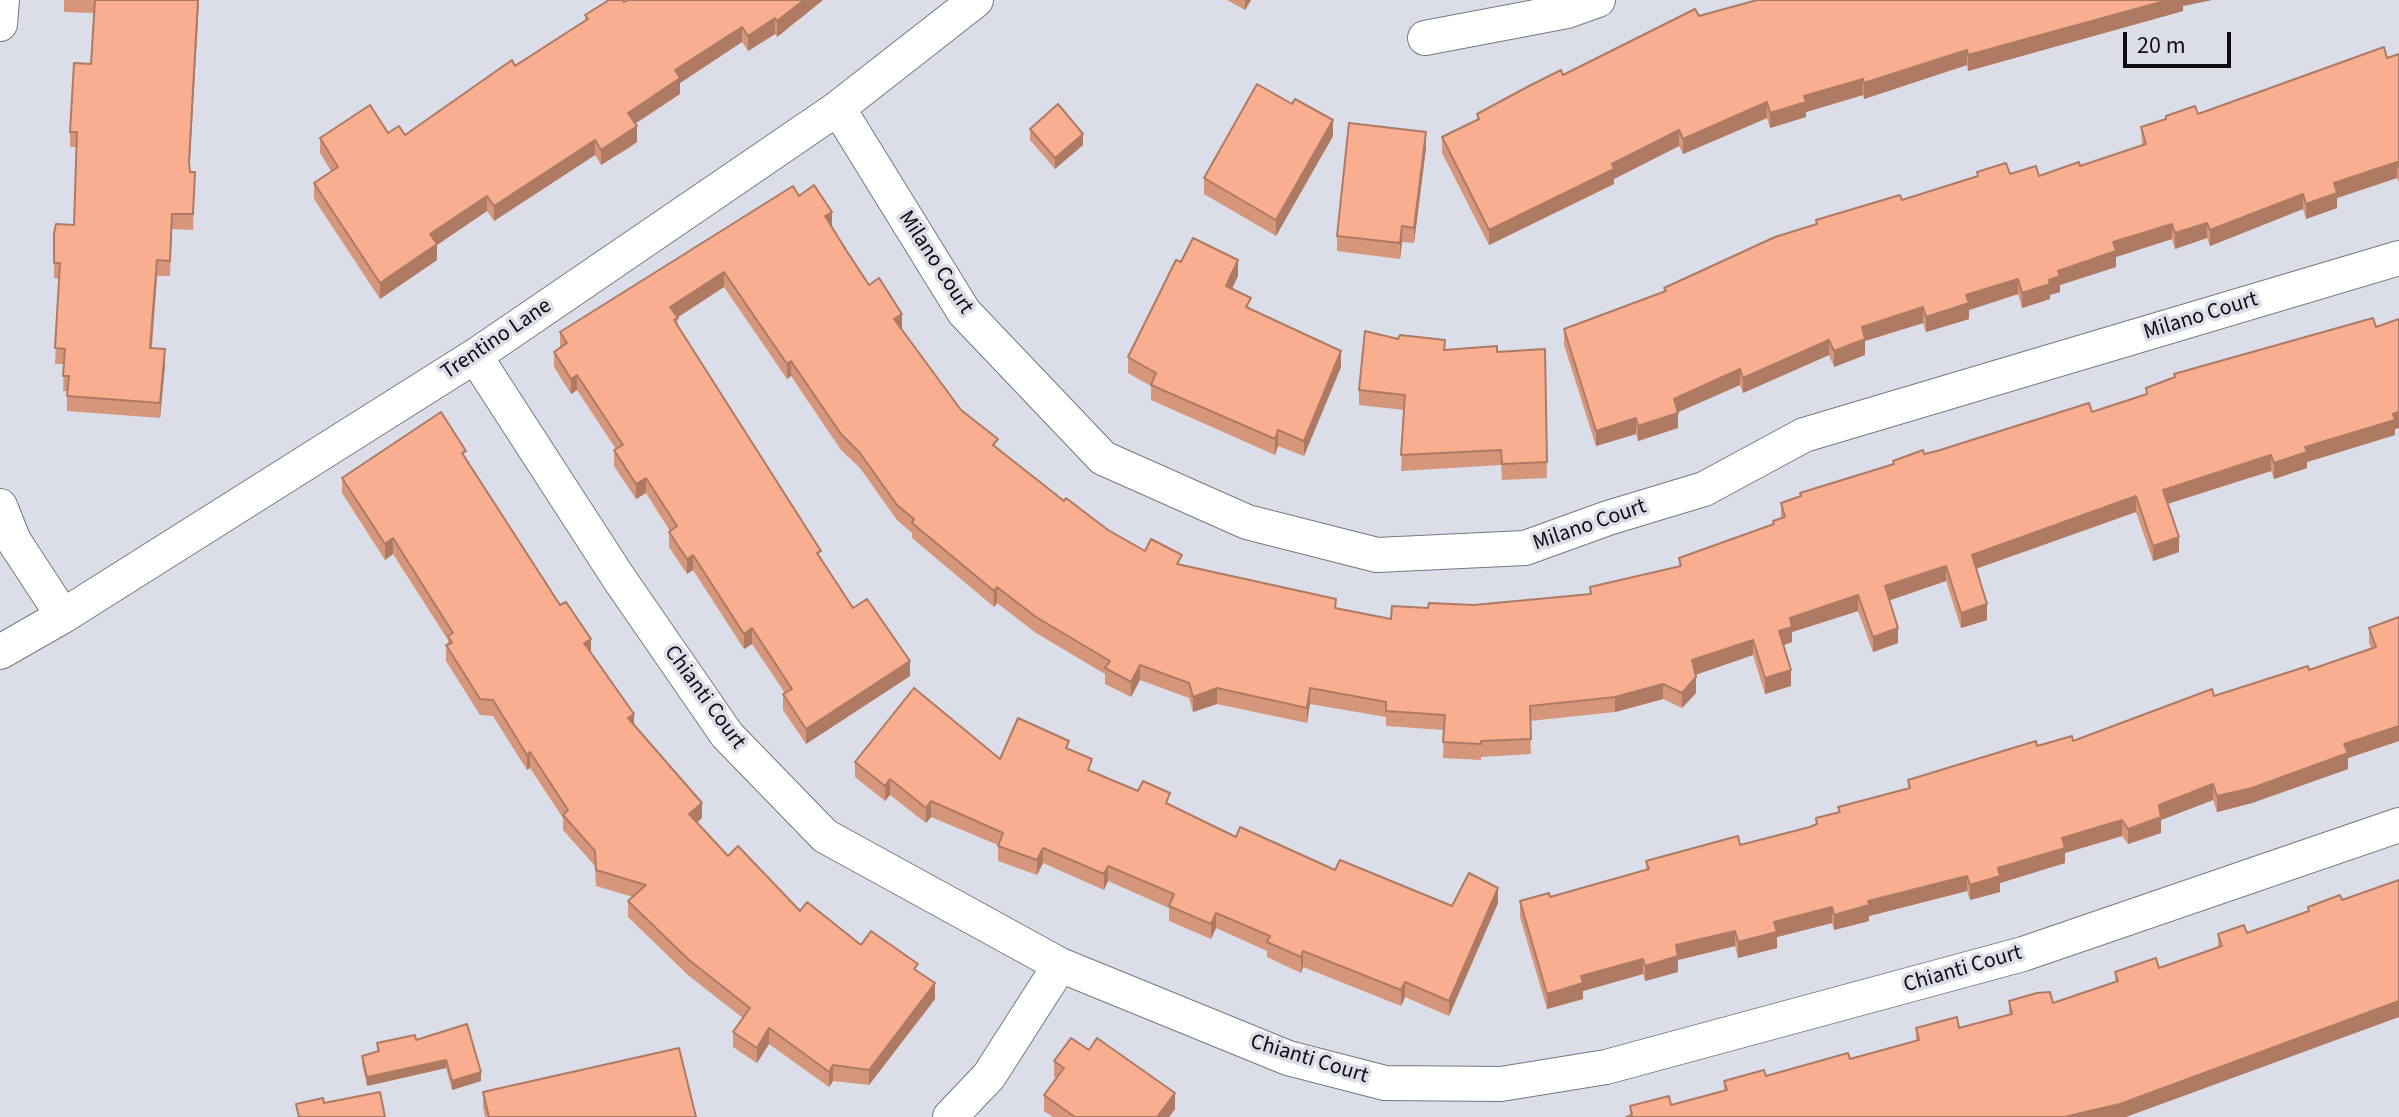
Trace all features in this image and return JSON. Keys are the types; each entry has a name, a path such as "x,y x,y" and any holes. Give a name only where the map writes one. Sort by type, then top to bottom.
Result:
{"street":[{"path":"0,24 2,0"},
{"name":"Trentino Lane","path":"0,652 63,616 475,356 838,108 976,0"},
{"path":"1425,38 1567,11 1598,0"},
{"name":"Milano Court","path":"838,108 964,312 1103,458 1247,522 1377,555 1525,548 1608,518 1704,489 1804,435 2399,258"},
{"name":"Chianti Court","path":"475,356 618,577 727,735 825,836 1060,965 1288,1058 1385,1083 1501,1084 1606,1067 2023,954 2399,825"},
{"path":"0,506 14,541 63,616"},
{"path":"950,1117 989,1076 1060,965"}],"building":[{"path":"95,0 198,0 189,162 190,172 195,172 193,214 172,214 170,261 157,260 150,348 165,349 160,403 67,396 69,376 63,376 65,349 55,348 60,263 54,263 54,233 56,224 74,225 77,132 70,132 74,63 91,64"},
{"path":"609,0 804,0 777,21 775,18 748,36 742,27 675,70 680,78 628,113 637,126 601,150 595,140 494,206 487,196 430,234 437,244 380,283 314,183 338,167 320,138 370,105 388,133 399,126 405,135 512,60 515,66 588,19 585,15"},
{"path":"1757,0 2168,0 1968,55 1967,50 1864,83 1863,79 1804,96 1806,102 1770,113 1767,102 1683,139 1679,130 1612,164 1614,169 1489,230 1442,137 1479,119 1477,114 1529,86 1561,70 1563,75 1695,9 1699,16"},
{"path":"2384,47 2387,58 2399,54 2399,168 2397,162 2334,183 2337,193 2306,204 2303,194 2210,230 2207,223 2175,233 2172,224 2113,242 2116,251 2058,271 2060,276 2049,280 2050,284 2022,293 2018,279 1966,295 1969,303 1926,317 1923,307 1862,327 1865,339 1834,351 1829,340 1743,378 1740,369 1674,399 1678,413 1638,426 1636,418 1596,431 1564,329 1666,291 1664,288 1775,237 1817,224 1816,220 1900,195 1902,200 1978,176 1977,172 2006,163 2010,174 2036,166 2039,176 2079,162 2080,166 2146,144 2141,127 2166,119 2166,116 2195,106 2198,114"},
{"path":"1257,84 1292,104 1295,99 1333,120 1276,220 1204,178"},
{"path":"1058,104 1083,134 1055,158 1030,129"},
{"path":"1349,123 1426,132 1414,228 1402,226 1400,243 1337,236"},
{"path":"814,185 832,212 825,216 846,250 869,285 879,278 902,314 894,319 961,410 998,439 993,445 1064,501 1066,498 1108,530 1145,551 1151,539 1182,555 1177,564 1336,599 1335,608 1391,619 1392,606 1428,608 1429,603 1474,605 1591,594 1590,587 1681,566 1679,558 1774,524 1773,521 1785,517 1781,503 1801,496 1800,493 1894,464 1893,461 1923,450 1924,454 1937,451 2089,403 2092,412 2147,394 2146,388 2175,377 2174,374 2373,318 2376,327 2399,319 2399,412 2393,414 2395,420 2305,447 2307,452 2274,463 2271,455 2163,490 2179,537 2153,546 2136,496 1972,555 1987,604 1961,613 1946,566 1885,586 1898,628 1873,637 1858,595 1790,618 1792,627 1779,631 1791,670 1765,678 1753,640 1692,660 1696,677 1682,693 1663,684 1615,697 1530,706 1531,739 1481,741 1481,744 1443,742 1445,715 1386,711 1386,702 1310,688 1307,708 1217,688 1193,697 1189,683 1140,665 1131,682 1105,668 1110,661 1036,617 997,587 994,591 912,523 914,519 897,505 860,453 841,434 791,361 787,364 724,272 670,307 678,318 674,320 821,551 817,553 853,608 867,599 910,661 806,729 783,694 792,689 752,628 744,634 693,555 687,559 669,532 677,526 646,478 636,484 614,450 623,445 577,375 571,379 554,352 567,343 560,332 793,186 799,196"},
{"path":"1193,238 1238,260 1226,286 1251,298 1246,307 1341,351 1304,441 1278,430 1275,439 1151,385 1156,373 1128,357 1176,260 1181,262"},
{"path":"1365,331 1398,339 1400,335 1445,340 1444,350 1497,346 1497,352 1545,349 1547,462 1502,464 1501,450 1401,455 1405,395 1359,390"},
{"path":"441,412 466,451 462,453 560,605 566,602 591,639 584,643 634,714 628,718 702,803 689,814 728,856 738,846 800,911 807,902 861,945 871,931 918,964 914,969 935,983 869,1070 833,1065 829,1072 769,1028 757,1048 733,1032 750,1008 689,960 628,901 646,885 596,870 595,851 563,815 568,810 530,752 527,755 493,700 480,699 446,645 452,643 448,636 453,633 393,538 385,544 342,478"},
{"path":"2399,617 2399,726 2344,744 2348,753 2252,788 2217,796 2213,784 2159,805 2161,817 2128,829 2122,820 2062,838 2065,848 1998,868 2000,876 1970,885 1967,876 1868,901 1869,905 1834,915 1832,907 1774,922 1777,932 1738,942 1735,931 1676,945 1678,956 1645,966 1643,959 1581,976 1583,983 1547,994 1520,901 1549,893 1550,897 1649,869 1646,861 1738,836 1740,845 1810,827 1817,824 1816,818 1840,812 1838,807 1910,788 1908,780 2036,741 2037,746 2072,736 2073,741 2212,689 2214,696 2308,666 2309,670 2376,647 2369,628"},
{"path":"914,688 1000,759 1018,718 1069,741 1066,748 1092,759 1088,770 1138,791 1143,781 1170,793 1166,803 1236,837 1240,827 1335,870 1340,860 1452,906 1469,873 1498,888 1449,1001 1405,982 1401,990 1303,951 1301,957 1267,942 1270,936 1216,913 1211,924 1169,906 1174,894 1108,866 1104,874 1043,848 1037,860 998,846 1003,833 931,801 926,808 890,779 885,786 855,762"},
{"path":"2399,880 2399,1001 2120,1104 2064,1117 1626,1117 1632,1115 1630,1106 1669,1096 1671,1105 1727,1090 1724,1081 1764,1070 1766,1076 1848,1053 1850,1059 1919,1040 1916,1028 1957,1017 1959,1028 2012,1014 2009,1001 2037,993 2050,992 2053,1003 2118,981 2115,972 2156,958 2159,968 2222,946 2218,934 2244,925 2247,933 2309,911 2308,907 2340,895 2342,900"},
{"path":"467,1024 481,1072 452,1081 446,1060 367,1077 362,1056 379,1051 377,1043 415,1035 416,1040"},
{"path":"1071,1038 1089,1050 1097,1038 1175,1093 1157,1117 1075,1117 1044,1095 1064,1068 1054,1061"},
{"path":"679,1048 696,1117 489,1117 483,1092"},
{"path":"380,1092 385,1117 299,1117 296,1104 323,1098 324,1103"}]}
